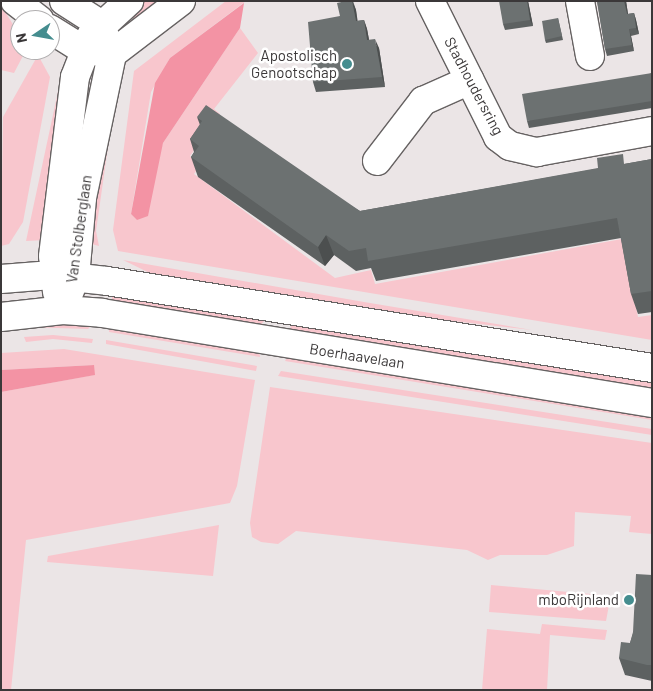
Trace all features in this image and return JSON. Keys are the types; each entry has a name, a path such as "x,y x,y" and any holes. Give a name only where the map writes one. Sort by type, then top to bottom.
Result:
{"street":[{"path":"15,1 26,10"},
{"path":"64,1 100,24 112,54"},
{"name":"Van Stolberglaan","path":"62,310 63,276 83,50 100,24 129,1"},
{"path":"60,35 83,50 112,54 181,1"},
{"name":"Stadhoudersring","path":"430,1 498,136 523,152 652,131"},
{"path":"580,1 590,56"},
{"name":"Van Stolberglaan","path":"63,276 82,198 112,54"},
{"path":"377,161 423,101 470,80"},
{"path":"1,279 63,276 652,368"},
{"name":"Boerhaavelaan","path":"1,317 62,310 652,404"}],"shaded area":[{"path":"143,1 161,1 134,20 129,12"},
{"path":"226,1 246,1 170,58 151,92 131,214 137,220 163,143 240,28 258,53 214,109 220,114 190,156 200,165 194,174 335,278 371,270 375,284 622,239 638,317 652,315 652,340 118,251 113,230 134,71"},
{"path":"244,3 240,28 163,143 148,216 137,220 131,214 155,83 170,58"},
{"path":"1,5 10,20 10,60 21,60 14,73 1,70"},
{"path":"35,60 41,60 50,77 23,222 9,244 1,246 3,117"},
{"path":"60,82 64,84 47,184 52,199 46,240 26,241"},
{"path":"116,91 96,231 99,246 84,242"},
{"path":"123,260 532,330 357,310 158,277"},
{"path":"113,292 265,320 258,328 111,305"},
{"path":"55,317 92,325 88,329 24,327"},
{"path":"294,319 652,377 652,392 288,333"},
{"path":"110,321 259,350 260,357 109,332"},
{"path":"53,335 93,339 92,343 53,339 26,342 24,337"},
{"path":"106,340 257,366 256,371 106,344"},
{"path":"64,349 255,380 237,486 230,503 26,540 11,690 1,690 1,392 94,375 93,365 1,370 1,353"},
{"path":"289,355 652,414 652,420 285,361"},
{"path":"94,365 95,375 1,392 1,370"},
{"path":"281,371 652,429 652,435 278,376"},
{"path":"270,387 652,443 652,534 629,532 631,516 575,512 574,546 547,555 500,555 488,560 467,550 296,531 278,544 261,542 252,537 250,523"},
{"path":"219,525 213,576 47,562 48,556"},
{"path":"491,585 602,595 609,605 606,621 489,612"},
{"path":"542,624 607,630 605,640 550,635 547,690 482,690 487,629 540,634"}],"building":[{"name":"Apostolisch Genootschap","path":"352,1 356,21 364,20 367,40 375,39 382,77 313,82 308,22 340,16 337,3"},
{"path":"499,1 527,1 530,20 503,24"},
{"path":"597,1 624,1 627,14 634,13 636,28 629,29 632,45 605,49"},
{"path":"558,18 562,36 545,40 542,21"},
{"path":"652,73 652,101 527,121 522,94"},
{"path":"206,105 360,211 598,168 597,158 623,154 624,164 652,159 652,291 631,294 617,218 368,261 366,248 349,251 326,235 318,247 191,157 199,146 190,139 202,121 197,117"},
{"path":"636,574 652,575 652,665 619,658 621,642 630,643 633,632"}],"place":[{"name":"Apostolisch Genootschap","path":"347,64"},
{"name":"mboRijnland","path":"629,600"}]}
